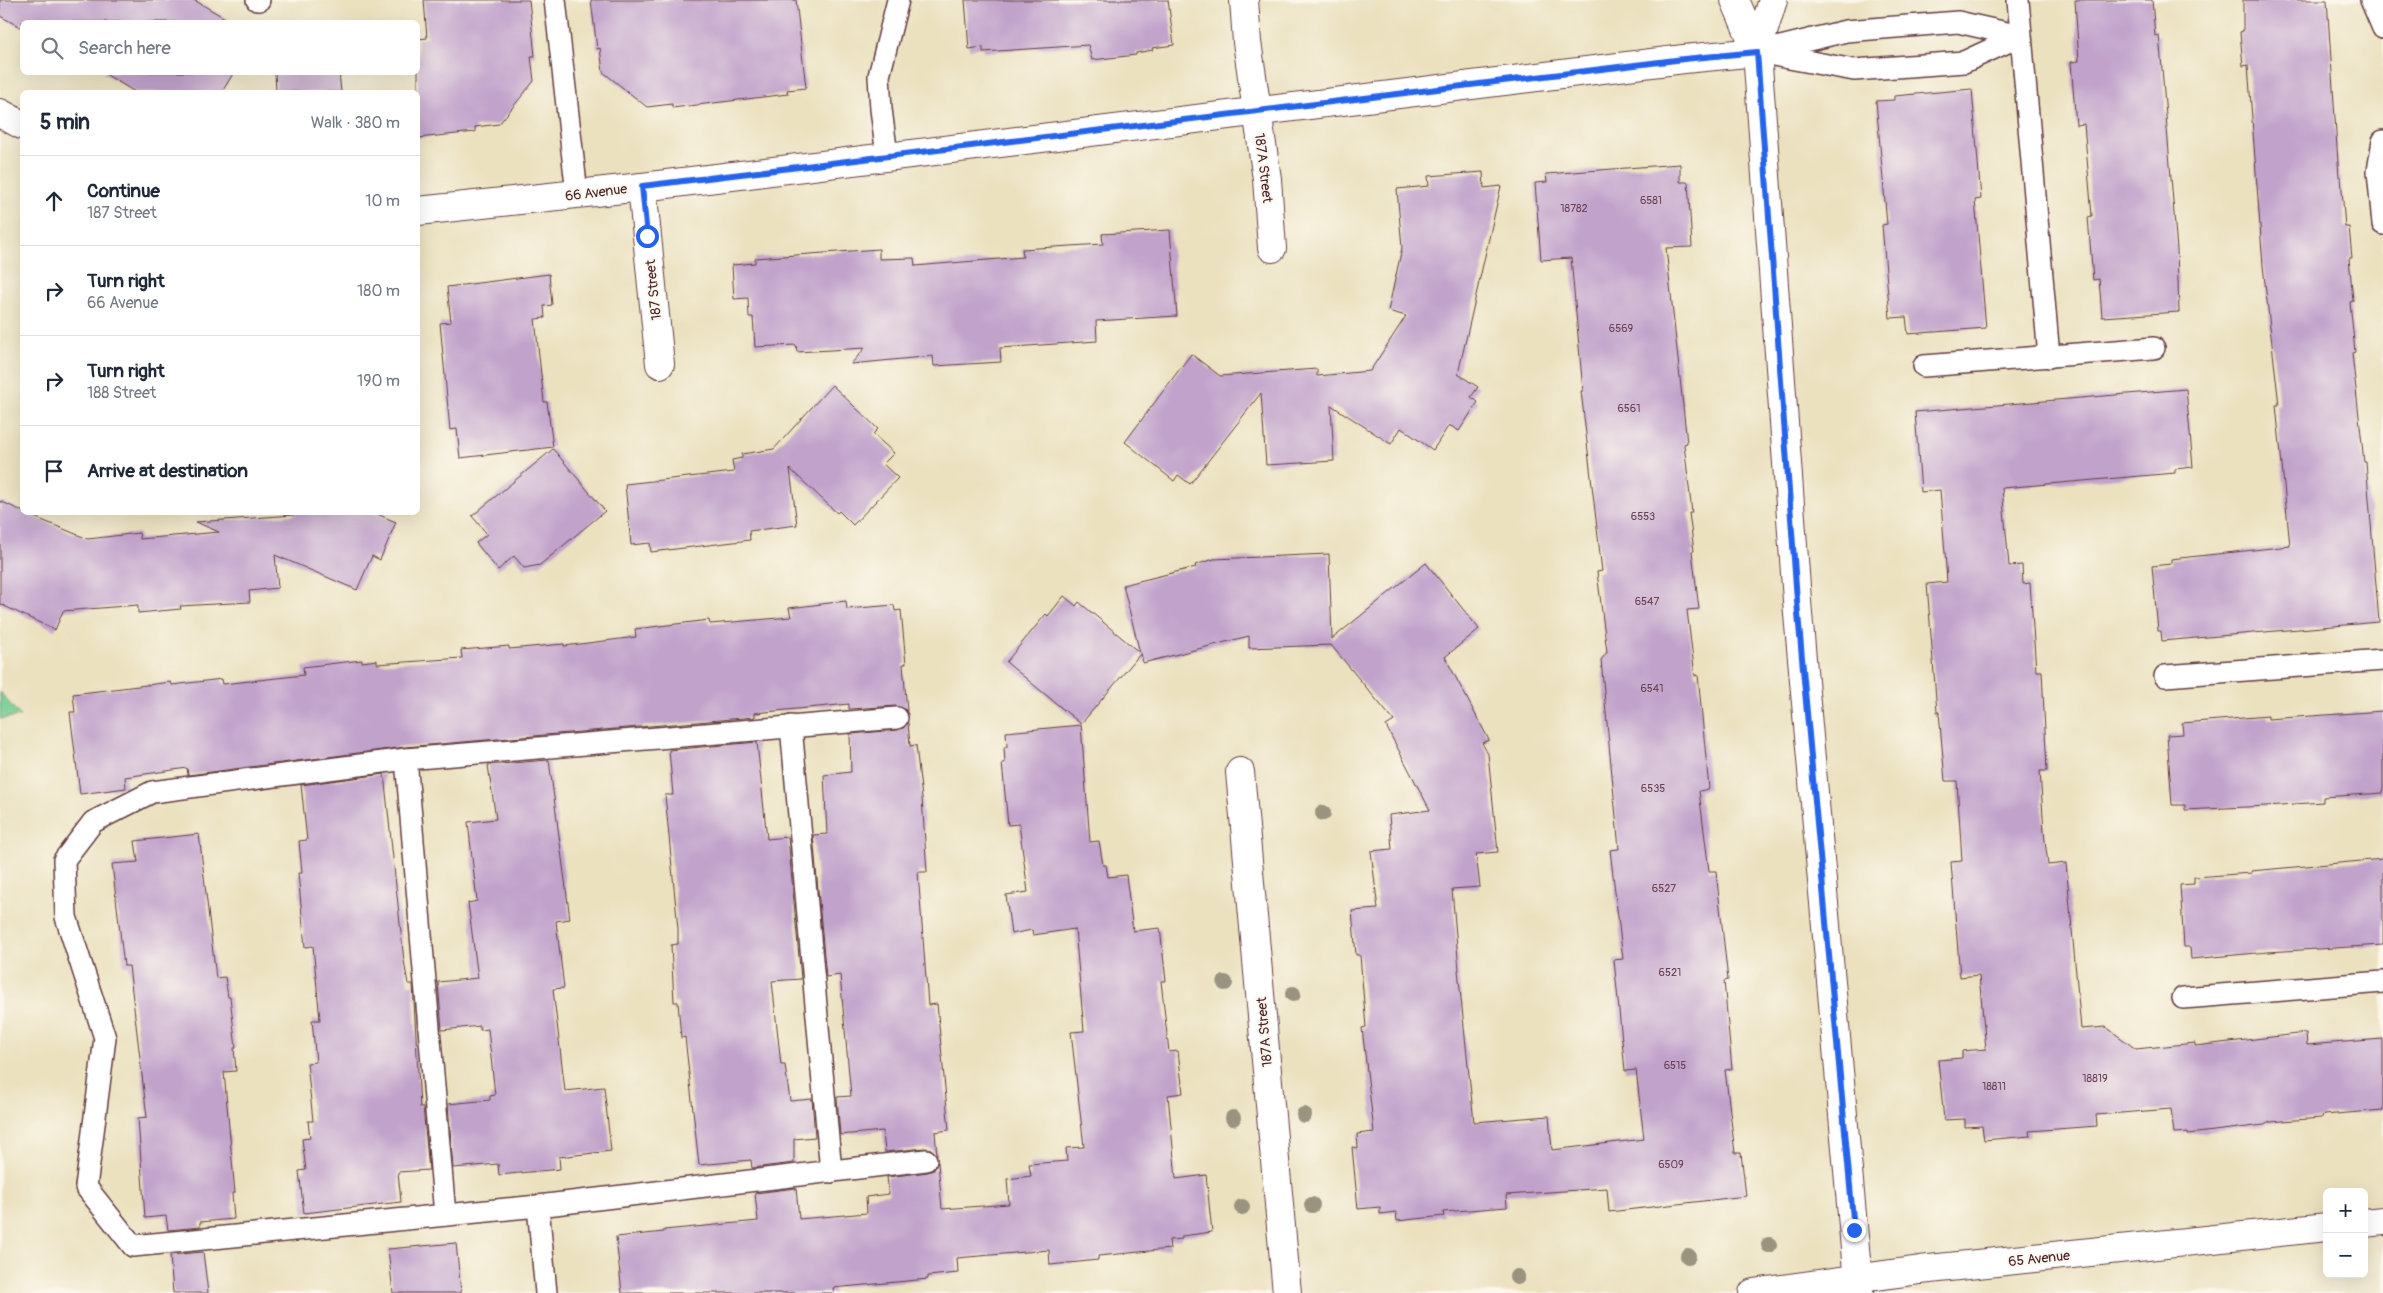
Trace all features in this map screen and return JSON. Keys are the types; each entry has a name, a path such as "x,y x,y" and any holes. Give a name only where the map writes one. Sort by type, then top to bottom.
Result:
{"street":[{"name":"187A Street","path":"1244,0 1256,111 1267,179 1272,248"},
{"path":"1735,0 1757,52 1798,614 1858,1286"},
{"path":"1757,52 1773,0"},
{"name":"66 Avenue","path":"420,211 577,194 1684,59 1757,52"},
{"path":"0,113 20,124"},
{"name":"187 Street","path":"642,186 660,364"},
{"name":"187A Street","path":"1240,772 1287,1293"},
{"path":"2368,1223 2383,1221"},
{"name":"65 Avenue","path":"1753,1293 1858,1286 1920,1270 2323,1227"}],"lane":[{"path":"555,0 577,194"},
{"path":"887,156 881,108 880,76 898,0"},
{"path":"2018,0 2049,356"},
{"path":"2371,0 2383,28"},
{"path":"1757,52 1846,31 1958,22 2020,36"},
{"path":"1757,52 1854,70 1964,62 2020,36"},
{"path":"2383,141 2378,171 2383,224"},
{"path":"1924,366 2154,348"},
{"path":"2165,676 2383,660"},
{"path":"897,718 406,759 152,792 93,822 64,860 66,917 105,1038 86,1187 133,1246 538,1206 926,1160"},
{"path":"791,726 831,1172"},
{"path":"406,759 445,1215"},
{"path":"2183,998 2383,982"},
{"path":"538,1206 546,1293"}],"green space":[{"path":"0,692 20,716 0,719"}],"building":[{"path":"0,0 194,0 229,20 20,20 20,27 0,16"},
{"path":"424,0 529,0 535,56 531,56 534,81 499,124 475,127 475,132 420,138 420,90 418,90 418,75 420,75 420,39 427,38"},
{"path":"591,0 796,0 806,88 787,90 788,94 672,108 672,104 647,107 603,72 600,48 597,49"},
{"path":"965,0 1168,0 1174,45 1152,48 1153,50 1136,53 1136,55 1092,60 1088,45 983,52 983,47 969,49"},
{"path":"2075,0 2152,0 2155,36 2159,35 2163,80 2177,250 2179,312 2102,317 2099,279 2093,280 2088,217 2092,216 2084,124 2076,125 2071,62 2079,61"},
{"path":"2243,0 2327,0 2339,177 2341,177 2345,227 2349,227 2352,258 2349,258 2353,301 2350,302 2355,352 2352,353 2364,462 2366,462 2379,622 2162,641 2161,631 2158,631 2152,566 2171,564 2171,559 2290,546 2276,405 2279,405 2263,266 2248,65 2243,66 2240,32 2243,31"},
{"path":"107,75 232,75 223,90 132,90"},
{"path":"275,75 339,75 341,90 276,90"},
{"path":"1972,89 1981,199 1975,200 1986,328 1908,334 1906,317 1890,318 1882,225 1887,224 1876,101 1894,100 1894,96"},
{"path":"1680,164 1680,182 1688,182 1692,247 1666,248 1687,443 1684,444 1692,513 1689,513 1694,551 1692,551 1699,609 1687,610 1695,676 1698,675 1709,789 1699,791 1709,871 1716,871 1728,980 1724,981 1732,1069 1725,1070 1735,1153 1741,1153 1746,1196 1609,1212 1607,1188 1506,1195 1507,1207 1443,1212 1444,1216 1397,1221 1396,1212 1380,1214 1380,1207 1358,1209 1352,1147 1358,1148 1357,1134 1374,1132 1362,1028 1366,1027 1360,955 1356,955 1352,911 1378,909 1371,851 1392,849 1389,815 1430,810 1386,726 1394,721 1331,645 1249,648 1249,636 1143,663 1141,653 1081,724 1006,662 1046,614 1048,616 1064,596 1076,606 1079,602 1140,653 1123,585 1196,567 1195,565 1214,559 1329,554 1332,639 1426,563 1479,629 1445,657 1489,740 1482,743 1488,754 1498,852 1476,854 1480,887 1452,889 1458,970 1474,1122 1549,1116 1552,1150 1644,1139 1636,1070 1625,1071 1614,960 1623,959 1610,850 1619,849 1601,660 1607,652 1597,572 1602,571 1581,391 1583,391 1571,258 1541,260 1535,183 1547,182 1546,174"},
{"path":"1483,172 1484,188 1501,186 1458,374 1478,387 1471,397 1478,402 1459,431 1449,425 1433,450 1401,428 1391,444 1331,405 1334,461 1266,465 1261,393 1190,484 1178,475 1174,481 1125,442 1191,354 1220,376 1317,369 1317,376 1370,371 1406,316 1388,311 1402,248 1397,189 1429,186 1428,176"},
{"path":"1170,230 1177,316 1096,321 1097,341 1000,348 1001,362 934,366 933,356 851,364 865,348 797,352 796,345 755,347 753,317 749,317 748,298 734,299 732,265 755,263 755,258 879,249 879,259 914,258 915,266 1023,257 1022,249 1103,244 1102,234"},
{"path":"549,274 552,305 544,306 545,318 535,319 544,402 547,402 553,447 460,458 457,429 450,430 440,323 451,322 447,287"},
{"path":"832,385 878,429 873,434 894,453 883,464 898,478 853,525 839,511 837,513 790,469 797,525 749,531 750,540 651,552 650,543 631,545 625,484 734,472 732,460 742,458 742,454 774,449"},
{"path":"2186,389 2193,467 2175,469 2175,473 2002,488 2009,566 2022,565 2023,584 2030,583 2036,671 2042,671 2047,771 2040,771 2044,832 2048,865 2066,863 2081,1029 2106,1027 2136,1049 2195,1043 2195,1046 2306,1033 2307,1045 2383,1039 2383,1110 2324,1115 2321,1118 2270,1122 2264,1125 2188,1134 2188,1132 2174,1133 2171,1109 2096,1115 2097,1126 2029,1131 2030,1136 1984,1140 1982,1126 1965,1127 1965,1119 1944,1120 1938,1060 1962,1058 1962,1051 1986,1049 1979,975 1960,977 1951,862 1962,861 1957,781 1945,781 1939,712 1937,712 1927,584 1947,582 1940,490 1921,492 1915,412"},
{"path":"553,449 605,511 540,565 524,568 514,556 498,570 476,543 487,534 472,516"},
{"path":"0,501 20,510 20,515 29,515 88,539 139,533 140,539 219,532 196,522 294,515 379,515 396,522 380,560 372,556 357,590 275,555 278,588 249,591 250,602 180,606 181,609 138,613 138,605 63,611 55,630 0,604"},
{"path":"846,601 847,609 894,605 895,611 901,610 906,664 903,664 907,711 896,706 849,709 849,704 755,713 755,717 405,747 188,775 187,768 125,777 126,788 80,794 70,712 75,712 73,694 171,682 172,685 222,679 223,684 304,675 303,667 362,660 362,662 377,660 377,664 462,658 461,650 509,646 509,649 564,644 564,646 636,637 635,629 709,620 710,624 791,617 789,608"},
{"path":"2383,711 2383,793 2323,797 2323,802 2266,806 2185,810 2185,805 2172,805 2167,735 2183,734 2182,723 2268,716 2268,719"},
{"path":"908,723 910,746 916,745 922,798 927,872 918,872 928,1005 937,1004 949,1130 935,1132 937,1156 931,1149 925,1148 885,1152 883,1131 840,1135 837,1097 851,1096 840,975 826,977 813,835 827,834 824,775 851,772 850,734 898,730"},
{"path":"1081,725 1090,842 1099,841 1103,865 1106,865 1108,877 1126,875 1133,931 1160,928 1166,981 1161,981 1169,1052 1178,1051 1183,1093 1168,1095 1176,1179 1206,1175 1212,1232 1182,1236 1182,1239 1169,1240 1170,1249 1098,1256 1098,1260 1050,1265 1049,1250 957,1258 958,1273 928,1276 928,1279 833,1288 834,1293 622,1293 616,1237 664,1232 664,1230 758,1221 755,1193 796,1188 799,1219 867,1213 866,1197 889,1194 887,1177 928,1172 934,1170 938,1162 942,1209 1009,1204 1007,1179 1031,1176 1029,1164 1067,1161 1066,1148 1084,1147 1071,1032 1084,1031 1075,929 1033,935 1032,930 1011,934 1006,895 1028,892 1019,824 1008,825 1002,763 1005,763 1004,747 1007,747 1006,732"},
{"path":"757,742 767,839 788,837 801,979 772,981 781,1065 785,1065 790,1101 812,1099 815,1137 794,1139 794,1163 752,1168 751,1160 699,1165 685,1037 681,1038 678,1002 674,1002 671,945 678,944 678,929 665,795 673,795 669,750"},
{"path":"549,760 570,919 556,921 564,988 553,989 565,1091 604,1087 611,1151 559,1157 560,1169 499,1175 498,1164 453,1168 448,1104 490,1100 490,1096 495,1095 488,1029 480,1030 480,1026 442,1030 438,982 478,978 468,903 477,901 468,822 496,819 488,765"},
{"path":"384,774 404,961 408,984 413,984 420,1107 423,1107 429,1170 398,1172 401,1202 304,1213 299,1171 306,1170 302,1139 310,1138 308,1121 313,1121 307,1063 316,1062 312,1020 320,1020 313,946 305,947 298,873 302,873 299,841 307,840 301,785"},
{"path":"199,834 216,978 225,977 228,997 230,997 236,1048 234,1048 236,1071 224,1072 235,1193 232,1193 234,1219 200,1222 200,1227 168,1230 166,1216 145,1218 138,1118 147,1117 129,966 124,966 112,864 138,862 135,841"},
{"path":"2383,859 2383,945 2191,959 2190,947 2184,947 2180,885 2194,884 2194,877 2252,873 2251,871"},
{"path":"456,1243 461,1293 393,1293 388,1249"},
{"path":"203,1252 208,1293 173,1293 170,1255"}],"route":[{"path":"647,236 642,186 1684,59 1757,52 1798,614 1854,1230"}]}
